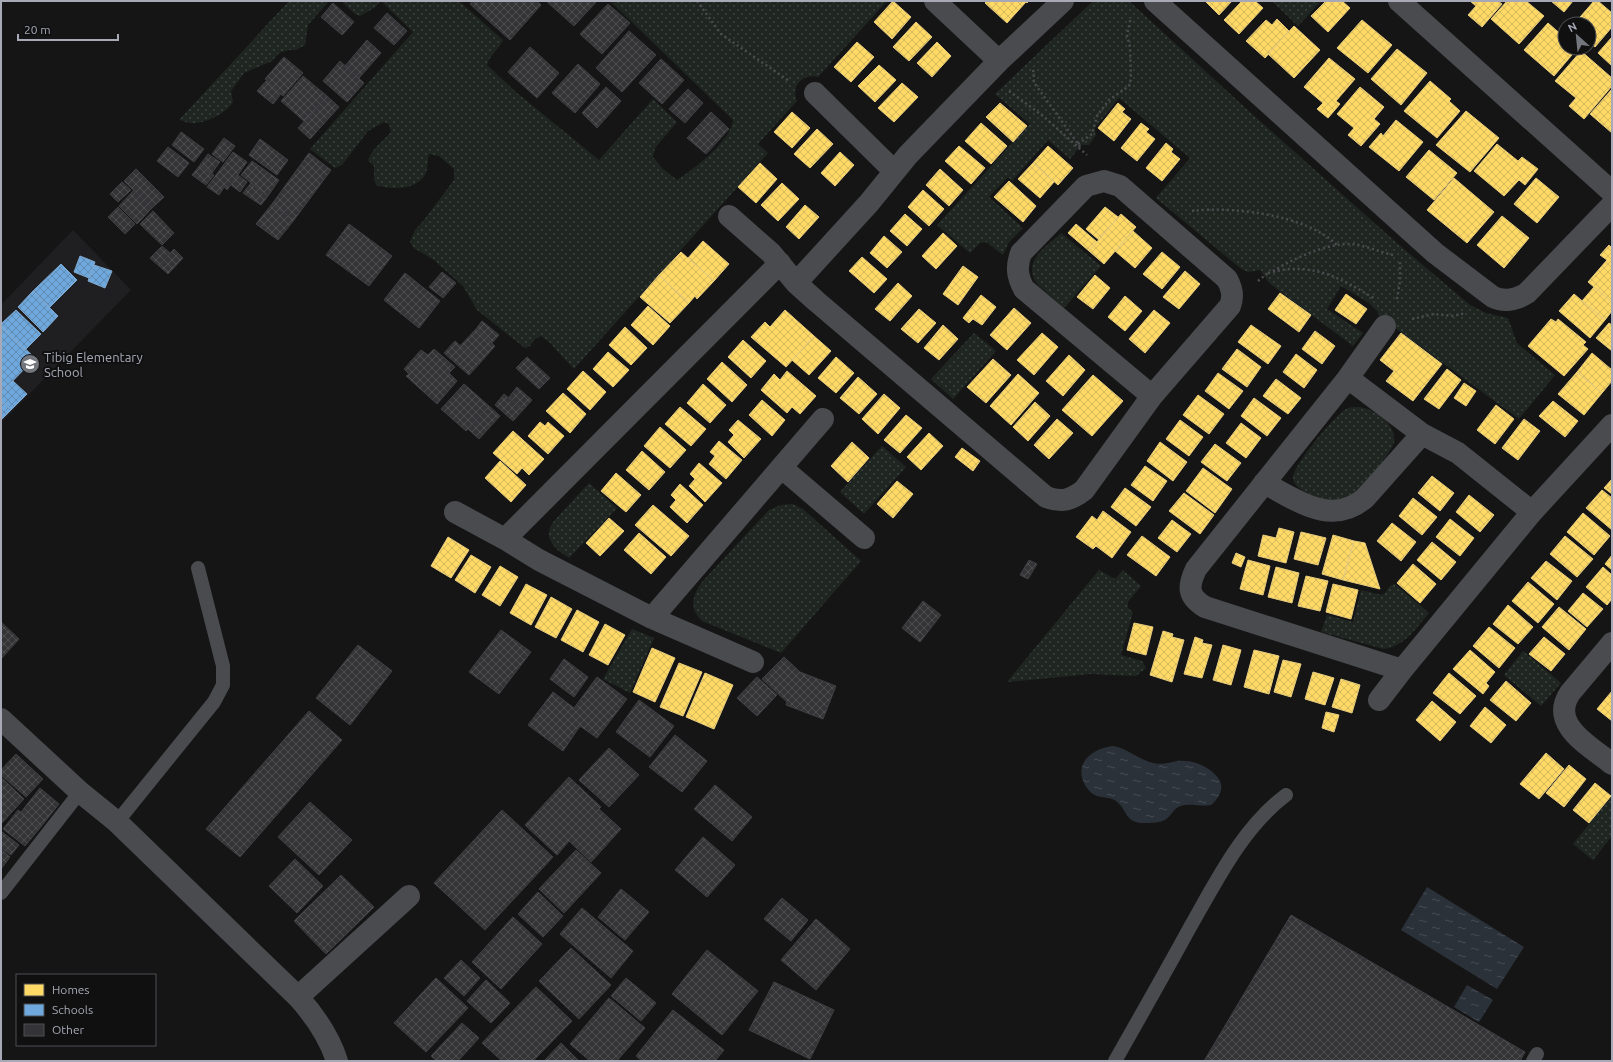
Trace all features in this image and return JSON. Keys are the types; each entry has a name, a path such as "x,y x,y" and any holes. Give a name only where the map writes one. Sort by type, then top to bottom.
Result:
{"street":[{"path":"935,1 1000,61"},
{"path":"796,283 869,203 908,155 1000,61 1063,1"},
{"path":"1155,1 1450,266 1488,294 1498,299 1512,299 1522,296 1536,285 1612,205"},
{"path":"1399,1 1612,192"},
{"path":"815,92 894,172"},
{"path":"729,216 780,263 796,283 1046,496 1055,500 1066,500 1076,496 1084,490 1152,396 1230,306 1232,300 1231,285 1227,279 1120,186 1104,180 1086,186 1022,253 1018,262 1017,271 1024,289 1152,396"},
{"path":"505,539 780,263"},
{"path":"1385,326 1348,378 1196,569 1190,586 1193,598 1205,607 1402,670"},
{"path":"1348,378 1422,434 1458,453 1532,512"},
{"path":"652,618 782,468 823,418"},
{"path":"1379,700 1532,512 1612,425"},
{"path":"1264,483 1311,507 1335,512 1348,509 1358,504 1365,498 1422,434"},
{"path":"782,468 864,538"},
{"path":"455,512 505,539 539,560 652,618 753,662"},
{"path":"1612,643 1570,692 1566,699 1564,715 1571,730 1612,764"},
{"path":"1,719 80,792 117,822 298,997 322,1027 332,1046 337,1061"},
{"path":"298,997 409,896"}],"lane":[{"path":"117,822 214,702 223,685 223,666 198,568"},
{"path":"1,893 80,792"},
{"path":"1115,1061 1233,855 1265,813 1286,795"}],"path":[{"path":"697,1 721,34 730,41 785,79 795,85 815,92"},
{"path":"1078,144 1090,136 1097,116 1109,100 1129,86 1131,79 1130,47 1127,35 1132,14"},
{"path":"1084,152 1043,116 1004,88 1000,61 1034,72 1033,79 1035,84 1091,160 1104,180"},
{"path":"1167,227 1185,213 1192,211 1240,211 1274,216 1302,224 1321,233 1337,245"},
{"path":"1232,293 1248,287 1268,273 1299,258 1337,245 1350,244 1392,255 1400,254 1419,238"},
{"path":"1385,326 1393,311 1399,291 1400,254"}],"shaded area":[{"path":"289,1 329,1 308,25 305,45 296,50 289,50 279,53 272,61 244,73 231,91 233,102 226,110 217,116 206,121 193,123 179,120"},
{"path":"341,1 381,1 374,8 360,16 355,14"},
{"path":"381,1 459,1 503,40 487,65 517,93 599,160 653,99 677,122 655,148 653,157 662,168 677,180 693,169 719,145 731,128 733,120 610,1 887,1 818,77 807,77 799,82 795,90 797,101 758,144 768,153 574,369 549,342 541,336 535,339 530,346 525,348 477,310 463,286 434,260 414,248 410,242 415,230 454,180 454,169 439,156 429,154 426,173 416,184 403,188 389,188 376,185 374,179 374,166 368,160 375,149 391,132 389,124 384,122 368,131 342,165 335,168 310,149 413,32"},
{"path":"1093,1 1129,1 1252,114 1398,244 1470,305 1486,313 1508,318 1517,343 1555,375 1519,419 1379,316 1378,312 1369,303 1341,286 1327,309 1363,333 1353,346 1269,283 1260,270 1248,272 1240,268 1156,198 1190,158 1119,98 1095,128 1096,135 1089,145 1081,145 1070,159 1048,140 1012,181 1008,177 989,197 1023,228 1009,242 1003,255 986,242 980,243 970,253 937,225 1030,124 995,94"},
{"path":"1272,1 1321,1 1298,26"},
{"name":"Tibig Elementary School","path":"73,230 131,290 1,423 1,305"},
{"path":"1061,233 1101,266 1064,308 1038,285 1033,277 1032,269 1033,262 1037,256"},
{"path":"974,333 996,351 953,399 931,379"},
{"path":"1358,407 1370,410 1377,414 1388,423 1392,429 1394,442 1384,459 1362,488 1351,496 1336,502 1326,501 1299,488 1295,484 1293,478 1299,463 1306,453 1341,413 1348,408"},
{"path":"882,446 906,467 864,514 840,492"},
{"path":"589,483 617,508 569,558 559,551 551,542 549,538 550,527"},
{"path":"793,504 803,509 861,561 781,653 702,621 695,611 693,602 696,592 702,582 769,510 781,505"},
{"path":"1099,570 1115,579 1123,570 1141,586 1128,602 1128,608 1133,612 1121,655 1142,661 1146,668 1136,676 1090,674 1007,682"},
{"path":"1395,584 1429,613 1410,635 1398,644 1384,649 1321,632 1327,615 1353,622 1361,590 1382,595 1390,586"},
{"path":"632,629 654,638 630,693 603,679"},
{"path":"1523,651 1561,683 1541,706 1504,675"},
{"path":"1612,796 1612,836 1593,860 1573,844"}],"water":[{"path":"1113,746 1153,763 1162,764 1177,761 1189,761 1202,765 1217,776 1221,784 1220,794 1211,805 1188,805 1178,807 1167,819 1163,821 1143,823 1132,820 1120,804 1114,799 1096,796 1092,793 1085,785 1082,777 1083,764 1092,753 1106,747"},
{"path":"1427,887 1524,947 1497,989 1401,930"},
{"path":"1467,985 1493,1000 1479,1022 1454,1007"}],"building: Homes":[{"path":"893,1 911,17 892,39 874,22"},
{"path":"987,1 1029,1 1027,3 1026,2 1007,23 985,3"},
{"path":"1205,1 1232,1 1219,15"},
{"path":"1242,1 1255,1 1263,8 1239,34 1224,20"},
{"path":"1326,1 1342,1 1350,8 1328,32 1311,16"},
{"path":"1470,1 1498,1 1502,4 1482,27 1468,15 1476,6"},
{"path":"1507,1 1526,1 1544,16 1519,44 1491,19"},
{"path":"1551,1 1573,1 1564,12"},
{"path":"1594,1 1598,1 1612,13 1612,27 1597,45 1597,16 1581,16"},
{"path":"1277,19 1289,31 1265,58 1246,41 1266,20 1272,25"},
{"path":"1362,20 1392,45 1368,73 1337,48"},
{"path":"916,22 932,37 909,61 893,47"},
{"path":"1548,23 1557,31 1557,56 1571,56 1554,76 1524,50"},
{"path":"1294,26 1320,50 1294,78 1268,54"},
{"path":"1612,37 1612,66 1598,53"},
{"path":"857,42 874,57 851,82 834,67"},
{"path":"937,42 951,56 932,77 917,63"},
{"path":"1397,49 1427,73 1401,105 1371,79"},
{"path":"1577,56 1587,56 1612,78 1612,86 1584,119 1569,106 1576,98 1555,81"},
{"path":"1329,58 1355,79 1336,101 1340,104 1328,118 1317,109 1323,103 1304,87"},
{"path":"879,65 896,80 875,102 858,86"},
{"path":"1430,81 1451,99 1449,101 1460,111 1437,138 1404,111"},
{"path":"902,83 918,97 894,122 878,108"},
{"path":"1360,87 1384,107 1374,119 1380,124 1361,146 1348,135 1354,128 1337,114"},
{"path":"1612,89 1612,133 1590,114"},
{"path":"1000,103 1027,126 1013,142 986,117"},
{"path":"1118,103 1125,109 1122,112 1131,119 1114,141 1098,128"},
{"path":"1466,111 1499,138 1470,172 1436,145"},
{"path":"792,112 810,128 792,148 774,132"},
{"path":"1396,120 1423,142 1399,171 1369,147 1381,133 1383,136"},
{"path":"981,123 1007,146 991,164 965,141"},
{"path":"1141,123 1149,129 1146,132 1155,139 1137,161 1121,148"},
{"path":"817,129 833,144 810,168 794,154"},
{"path":"1166,143 1173,149 1171,152 1180,159 1162,181 1146,168"},
{"path":"1497,144 1518,161 1522,157 1538,169 1525,185 1519,180 1504,196 1474,171"},
{"path":"959,146 985,168 971,184 945,161"},
{"path":"1048,146 1073,168 1058,185 1033,163"},
{"path":"1429,150 1457,173 1434,200 1406,177"},
{"path":"840,152 854,165 835,186 821,173"},
{"path":"760,163 777,179 756,203 738,187"},
{"path":"1033,163 1054,182 1040,198 1018,179"},
{"path":"940,169 963,190 949,206 926,185"},
{"path":"1454,178 1494,212 1467,243 1427,210"},
{"path":"1536,178 1559,197 1537,223 1514,204"},
{"path":"1009,181 1036,206 1023,222 994,197"},
{"path":"782,183 799,199 778,221 761,205"},
{"path":"923,190 944,209 929,226 908,207"},
{"path":"805,205 819,217 799,239 786,227"},
{"path":"1105,207 1118,217 1099,240 1086,229"},
{"path":"905,214 922,229 907,246 890,231"},
{"path":"1121,214 1136,227 1104,264 1089,251"},
{"path":"1502,216 1529,238 1504,268 1477,245"},
{"path":"1076,224 1097,242 1089,251 1068,233"},
{"path":"1133,231 1152,248 1135,268 1115,251"},
{"path":"943,233 957,246 936,269 922,256"},
{"path":"884,236 902,252 887,268 870,253"},
{"path":"703,241 729,264 714,281 688,258"},
{"path":"1609,245 1612,248 1612,302 1588,282 1607,260 1600,255"},
{"path":"681,252 714,281 697,299 695,296 689,303 659,275"},
{"path":"1162,252 1180,267 1162,289 1143,274"},
{"path":"862,257 887,279 874,293 849,271"},
{"path":"963,266 978,277 958,305 943,294"},
{"path":"1185,271 1200,284 1179,309 1163,297"},
{"path":"659,275 689,303 670,323 640,297"},
{"path":"1095,275 1110,288 1093,309 1077,297"},
{"path":"898,283 912,296 890,321 875,309"},
{"path":"1594,287 1612,302 1612,311 1605,320 1582,301"},
{"path":"1280,293 1311,315 1299,332 1268,309"},
{"path":"1346,294 1367,309 1356,324 1335,310"},
{"path":"1574,294 1605,320 1590,338 1559,311"},
{"path":"981,295 996,307 982,325 973,319 969,323 963,318"},
{"path":"1125,296 1142,311 1125,331 1108,317"},
{"path":"648,306 670,326 653,345 631,325"},
{"path":"1014,308 1031,323 1007,350 990,335"},
{"path":"919,309 936,323 918,343 901,329"},
{"path":"785,310 814,336 786,367 751,337 765,322 770,327"},
{"path":"1154,310 1170,323 1145,353 1129,339"},
{"path":"1551,319 1556,322 1558,319 1586,342 1583,345 1588,349 1564,376 1528,346"},
{"path":"1609,323 1612,325 1612,351 1596,338"},
{"path":"943,325 958,339 939,360 924,348"},
{"path":"1251,325 1281,346 1268,364 1238,342"},
{"path":"625,327 647,348 631,365 609,345"},
{"path":"1315,331 1335,346 1322,364 1302,349"},
{"path":"1042,333 1058,347 1034,375 1017,360"},
{"path":"1401,333 1442,364 1413,401 1386,381 1394,371 1380,360"},
{"path":"814,336 831,351 809,375 792,360"},
{"path":"743,340 766,361 751,378 728,357"},
{"path":"1237,349 1261,367 1247,387 1222,369"},
{"path":"608,352 629,370 613,387 593,369"},
{"path":"1592,353 1612,370 1612,381 1602,393 1577,372"},
{"path":"1296,354 1317,370 1304,388 1283,372"},
{"path":"1069,355 1085,370 1063,396 1046,381"},
{"path":"836,357 854,373 836,393 818,378"},
{"path":"993,359 1011,375 986,403 967,387"},
{"path":"722,362 747,385 732,402 707,379"},
{"path":"1447,369 1461,380 1439,409 1424,399"},
{"path":"583,371 606,392 590,410 567,389"},
{"path":"787,371 816,396 800,414 792,407 787,413 761,390 774,374 780,380"},
{"path":"1577,372 1602,393 1584,415 1558,394"},
{"path":"1218,373 1243,391 1229,409 1205,391"},
{"path":"1018,374 1039,393 1011,425 990,406"},
{"path":"1093,375 1123,401 1092,436 1062,410"},
{"path":"858,377 877,394 859,414 840,398"},
{"path":"1276,379 1301,398 1288,414 1263,396"},
{"path":"1464,383 1476,391 1466,406 1454,398"},
{"path":"703,384 726,405 710,423 687,403"},
{"path":"563,393 586,414 570,433 546,411"},
{"path":"884,394 900,408 878,434 862,419"},
{"path":"1198,395 1224,414 1209,434 1183,415"},
{"path":"1254,398 1281,418 1267,436 1241,416"},
{"path":"762,400 785,420 772,436 749,415"},
{"path":"1553,401 1578,421 1565,437 1539,416"},
{"path":"1035,402 1050,416 1028,441 1013,427"},
{"path":"1496,405 1514,419 1495,444 1477,430"},
{"path":"680,407 706,429 691,446 665,424"},
{"path":"906,415 922,428 900,453 884,440"},
{"path":"1057,419 1073,433 1049,459 1034,445"},
{"path":"1524,419 1540,431 1518,460 1502,448"},
{"path":"738,420 761,439 744,458 728,442 734,435 729,430"},
{"path":"1180,420 1203,437 1189,456 1166,439"},
{"path":"540,422 545,426 548,422 564,436 548,454 528,436"},
{"path":"1241,423 1261,438 1246,458 1226,443"},
{"path":"660,427 686,450 670,468 644,446"},
{"path":"513,431 544,459 529,475 522,468 517,474 493,453"},
{"path":"929,433 943,446 921,470 907,457"},
{"path":"719,441 742,460 726,479 709,464 715,456 710,452"},
{"path":"852,442 869,458 848,482 831,466"},
{"path":"1160,442 1187,462 1173,481 1147,461"},
{"path":"1215,444 1241,463 1227,481 1201,462"},
{"path":"962,448 980,461 973,471 955,457"},
{"path":"642,451 665,472 649,490 626,470"},
{"path":"500,461 526,485 511,502 485,478"},
{"path":"699,463 722,483 705,502 689,486 695,479 690,474"},
{"path":"1145,466 1167,481 1153,501 1131,485"},
{"path":"1203,468 1232,489 1215,513 1186,491"},
{"path":"616,473 641,495 626,512 601,491"},
{"path":"1432,476 1454,493 1440,511 1418,493"},
{"path":"1612,479 1612,494 1604,488"},
{"path":"897,481 913,494 893,518 877,504"},
{"path":"680,484 703,505 687,523 670,507 676,500 671,495"},
{"path":"1125,488 1151,507 1136,526 1111,507"},
{"path":"1602,490 1612,498 1612,530 1586,508"},
{"path":"1184,493 1214,515 1200,534 1169,511"},
{"path":"1469,495 1494,515 1480,532 1456,512"},
{"path":"1413,498 1437,517 1422,535 1399,516"},
{"path":"653,505 689,536 671,556 635,525"},
{"path":"1103,511 1131,532 1112,558 1096,546 1093,549 1076,537 1092,516 1097,520"},
{"path":"1583,513 1610,536 1594,555 1567,532"},
{"path":"609,518 624,531 600,556 586,543"},
{"path":"1450,519 1474,538 1460,556 1436,537"},
{"path":"1172,520 1191,534 1177,552 1158,538"},
{"path":"1392,523 1416,542 1401,561 1377,541"},
{"path":"1279,528 1294,532 1286,563 1258,556 1263,535 1276,538"},
{"path":"1301,532 1326,538 1318,565 1294,559"},
{"path":"639,533 666,557 651,574 624,550"},
{"path":"1333,535 1354,541 1343,580 1322,574"},
{"path":"1142,536 1170,557 1156,576 1127,555"},
{"path":"1565,536 1593,559 1577,577 1550,554"},
{"path":"448,537 469,550 451,578 431,566"},
{"path":"1354,541 1365,543 1380,589 1343,580"},
{"path":"1432,542 1456,562 1441,580 1417,560"},
{"path":"1236,553 1245,557 1241,567 1232,563"},
{"path":"471,555 491,567 475,593 455,580"},
{"path":"1612,555 1612,570 1605,564"},
{"path":"1248,560 1270,566 1263,595 1240,589"},
{"path":"1546,561 1572,581 1557,600 1531,578"},
{"path":"1413,564 1436,584 1420,603 1397,583"},
{"path":"500,566 518,577 500,606 482,595"},
{"path":"1276,567 1299,573 1292,603 1268,597"},
{"path":"1603,567 1612,575 1612,599 1607,605 1586,587"},
{"path":"1306,576 1328,581 1320,611 1298,606"},
{"path":"1528,582 1554,604 1538,623 1512,601"},
{"path":"526,584 547,595 531,625 510,613"},
{"path":"1333,584 1358,590 1351,619 1326,612"},
{"path":"1583,593 1603,609 1587,627 1568,611"},
{"path":"551,597 572,609 556,638 535,627"},
{"path":"1508,605 1533,627 1518,644 1493,624"},
{"path":"1559,607 1586,629 1569,650 1542,627"},
{"path":"577,610 599,622 583,652 561,640"},
{"path":"1134,623 1153,627 1146,655 1127,650"},
{"path":"605,624 625,635 608,665 589,655"},
{"path":"1489,627 1515,648 1499,668 1473,646"},
{"path":"1163,631 1173,634 1172,637 1184,640 1172,682 1150,675"},
{"path":"1195,637 1203,640 1202,643 1212,645 1202,678 1184,674"},
{"path":"1544,637 1565,654 1551,671 1529,654"},
{"path":"1223,645 1241,650 1231,685 1213,680"},
{"path":"652,648 675,658 655,702 633,692"},
{"path":"1254,650 1279,656 1269,694 1244,687"},
{"path":"1470,650 1495,672 1486,683 1489,686 1483,694 1453,669"},
{"path":"1283,660 1301,664 1291,697 1274,692"},
{"path":"679,663 702,672 683,716 660,707"},
{"path":"1313,672 1334,678 1325,705 1305,699"},
{"path":"705,673 733,685 714,729 686,717"},
{"path":"1449,673 1476,696 1460,714 1433,693"},
{"path":"1341,679 1360,685 1352,713 1332,707"},
{"path":"1506,681 1531,703 1516,721 1490,700"},
{"path":"1612,691 1612,721 1597,709"},
{"path":"1432,701 1456,722 1440,741 1416,720"},
{"path":"1485,707 1506,725 1491,743 1470,726"},
{"path":"1326,712 1339,715 1334,732 1322,728"},
{"path":"1546,753 1564,769 1539,799 1520,784"},
{"path":"1569,765 1586,779 1564,807 1546,793"},
{"path":"1595,783 1611,796 1589,823 1573,810"}],"building: Schools":[{"path":"80,256 95,262 89,278 74,272"},
{"path":"61,264 77,280 50,307 33,291"},
{"path":"94,265 112,271 105,288 88,281"},
{"path":"33,291 58,316 43,332 18,307"},
{"path":"16,310 41,334 25,350 1,326 1,324"},
{"path":"1,326 35,358 1,393"},
{"path":"13,381 27,394 11,410 1,401 1,393"},
{"path":"1,401 11,410 1,420"}],"building: Other":[{"path":"472,1 537,1 541,5 510,40 470,4"},
{"path":"546,1 597,1 574,26"},
{"path":"333,3 354,22 342,35 321,17"},
{"path":"608,4 630,23 602,54 580,34"},
{"path":"387,13 407,31 394,45 374,28"},
{"path":"629,31 656,55 622,92 596,68"},
{"path":"367,40 381,53 359,78 345,66"},
{"path":"530,47 559,73 537,98 508,72"},
{"path":"284,57 303,73 283,96 265,79"},
{"path":"661,59 684,80 662,104 639,83"},
{"path":"340,61 364,83 347,102 323,81"},
{"path":"578,64 600,84 575,113 552,93"},
{"path":"303,76 327,96 305,122 281,101"},
{"path":"266,81 281,94 273,104 257,91"},
{"path":"606,87 621,101 597,128 582,113"},
{"path":"688,89 703,103 685,123 669,109"},
{"path":"327,96 339,107 310,139 298,128"},
{"path":"711,112 729,129 706,154 687,138"},
{"path":"181,132 204,149 194,162 172,145"},
{"path":"224,138 235,146 223,162 212,154"},
{"path":"260,139 288,160 277,175 249,155"},
{"path":"168,147 189,163 178,177 157,161"},
{"path":"233,152 247,162 227,190 224,187 219,195 207,187"},
{"path":"309,153 331,170 294,220 272,204"},
{"path":"208,154 220,162 211,174 200,165"},
{"path":"252,161 279,180 268,196 241,175"},
{"path":"200,165 214,175 206,185 192,175"},
{"path":"136,169 164,197 152,208 124,181"},
{"path":"238,175 247,182 240,192 231,185"},
{"path":"122,182 131,190 118,202 110,194"},
{"path":"251,183 268,196 261,205 243,193"},
{"path":"134,190 152,208 137,224 119,206"},
{"path":"272,204 294,220 278,240 256,224"},
{"path":"118,207 135,224 125,234 108,217"},
{"path":"153,211 174,233 162,245 140,224"},
{"path":"349,224 392,256 369,286 326,255"},
{"path":"162,246 170,253 159,266 150,258"},
{"path":"174,249 183,258 168,274 159,266"},
{"path":"442,272 456,283 443,298 429,287"},
{"path":"405,273 440,301 419,328 384,300"},
{"path":"482,321 499,335 492,343 476,329"},
{"path":"476,329 495,346 480,363 460,346"},
{"path":"455,341 480,363 469,375 444,353"},
{"path":"434,349 455,367 449,373 457,381 437,404 406,376 409,374 404,369 421,350 428,355"},
{"path":"527,357 550,378 539,389 516,368"},
{"path":"464,384 489,406 466,431 441,409"},
{"path":"517,387 532,400 523,410 509,397"},
{"path":"504,394 523,410 513,421 495,405"},
{"path":"489,406 500,416 479,439 468,429"},
{"path":"1029,560 1037,564 1028,579 1020,575"},
{"path":"923,601 941,615 920,642 902,628"},
{"path":"1,622 19,639 1,659"},
{"path":"501,630 531,652 499,694 469,672"},
{"path":"358,645 392,671 350,725 316,698"},
{"path":"784,657 800,672 836,686 823,719 786,705 787,702 762,679"},
{"path":"564,659 588,677 574,697 550,679"},
{"path":"597,677 627,699 597,738 580,726 563,751 528,725 553,692 574,708"},
{"path":"757,677 777,695 757,716 737,698"},
{"path":"639,700 674,726 650,757 616,732"},
{"path":"309,711 342,740 240,857 206,829"},
{"path":"675,735 707,761 682,792 649,767"},
{"path":"609,748 639,775 609,807 579,780"},
{"path":"16,754 43,779 26,797 1,775 1,770"},
{"path":"1,777 24,799 1,824"},
{"path":"569,777 601,807 599,809 621,829 591,862 569,841 557,855 525,825"},
{"path":"715,785 752,817 732,841 694,809"},
{"path":"40,788 59,804 40,828 21,812"},
{"path":"310,802 352,840 319,875 278,837"},
{"path":"18,810 40,828 25,846 3,829"},
{"path":"502,810 553,857 485,930 434,883"},
{"path":"1,831 19,845 11,855 1,848"},
{"path":"703,837 735,865 707,897 675,870"},
{"path":"1,849 10,857 1,869"},
{"path":"576,850 601,873 564,913 539,889"},
{"path":"295,859 323,886 297,913 269,886"},
{"path":"341,875 374,907 326,954 294,921"},
{"path":"621,889 649,912 625,940 598,917"},
{"path":"538,892 563,916 543,937 518,914"},
{"path":"782,898 808,920 791,941 764,919"},
{"path":"582,908 633,951 611,978 560,934"},
{"path":"1291,915 1525,1052 1520,1061 1204,1061"},
{"path":"513,917 542,944 501,989 472,962"},
{"path":"816,919 850,949 816,990 781,960"},
{"path":"571,948 611,985 579,1019 539,981"},
{"path":"707,950 758,991 722,1035 672,994"},
{"path":"461,960 480,978 464,996 444,978"},
{"path":"436,978 468,1008 426,1052 394,1023"},
{"path":"626,978 656,1003 641,1021 611,996"},
{"path":"486,980 510,1003 491,1023 467,1001"},
{"path":"774,982 834,1010 810,1059 749,1030"},
{"path":"536,987 572,1021 533,1061 502,1061 482,1043"},
{"path":"609,998 645,1028 617,1061 590,1061 570,1044"},
{"path":"673,1010 724,1050 715,1061 642,1061 636,1056"},
{"path":"462,1023 479,1038 458,1061 437,1061 431,1056"},
{"path":"561,1043 578,1060 544,1061"}],"place":[{"name":"Tibig Elementary School","path":"30,364"}]}
